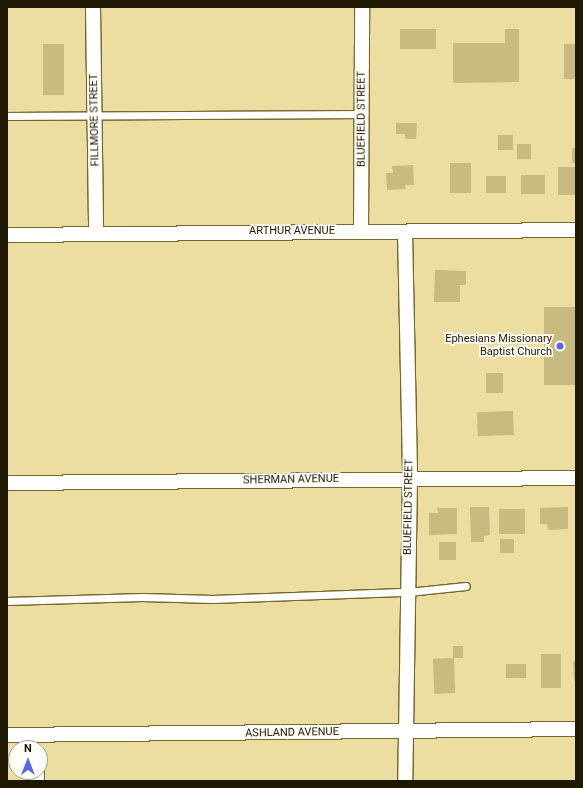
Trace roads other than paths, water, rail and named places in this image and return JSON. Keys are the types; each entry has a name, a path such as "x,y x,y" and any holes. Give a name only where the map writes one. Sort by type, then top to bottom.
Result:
{"street":[{"name":"FILLMORE STREET","path":"94,7 96,233"},
{"name":"BLUEFIELD STREET","path":"361,231 362,7"},
{"name":"ARTHUR AVENUE","path":"7,235 96,233 576,230"},
{"name":"BLUEFIELD STREET","path":"405,232 410,479 405,781"},
{"name":"SHERMAN AVENUE","path":"7,483 576,478"},
{"name":"ASHLAND AVENUE","path":"48,742 576,729"},
{"name":"ASHLAND AVENUE","path":"7,735 28,740"}],"lane":[{"path":"7,116 96,117 362,114"},
{"path":"7,601 142,596 213,599 408,592 466,586"}],"place":[{"name":"Ephesians Missionary Baptist Church","path":"560,346"}]}
